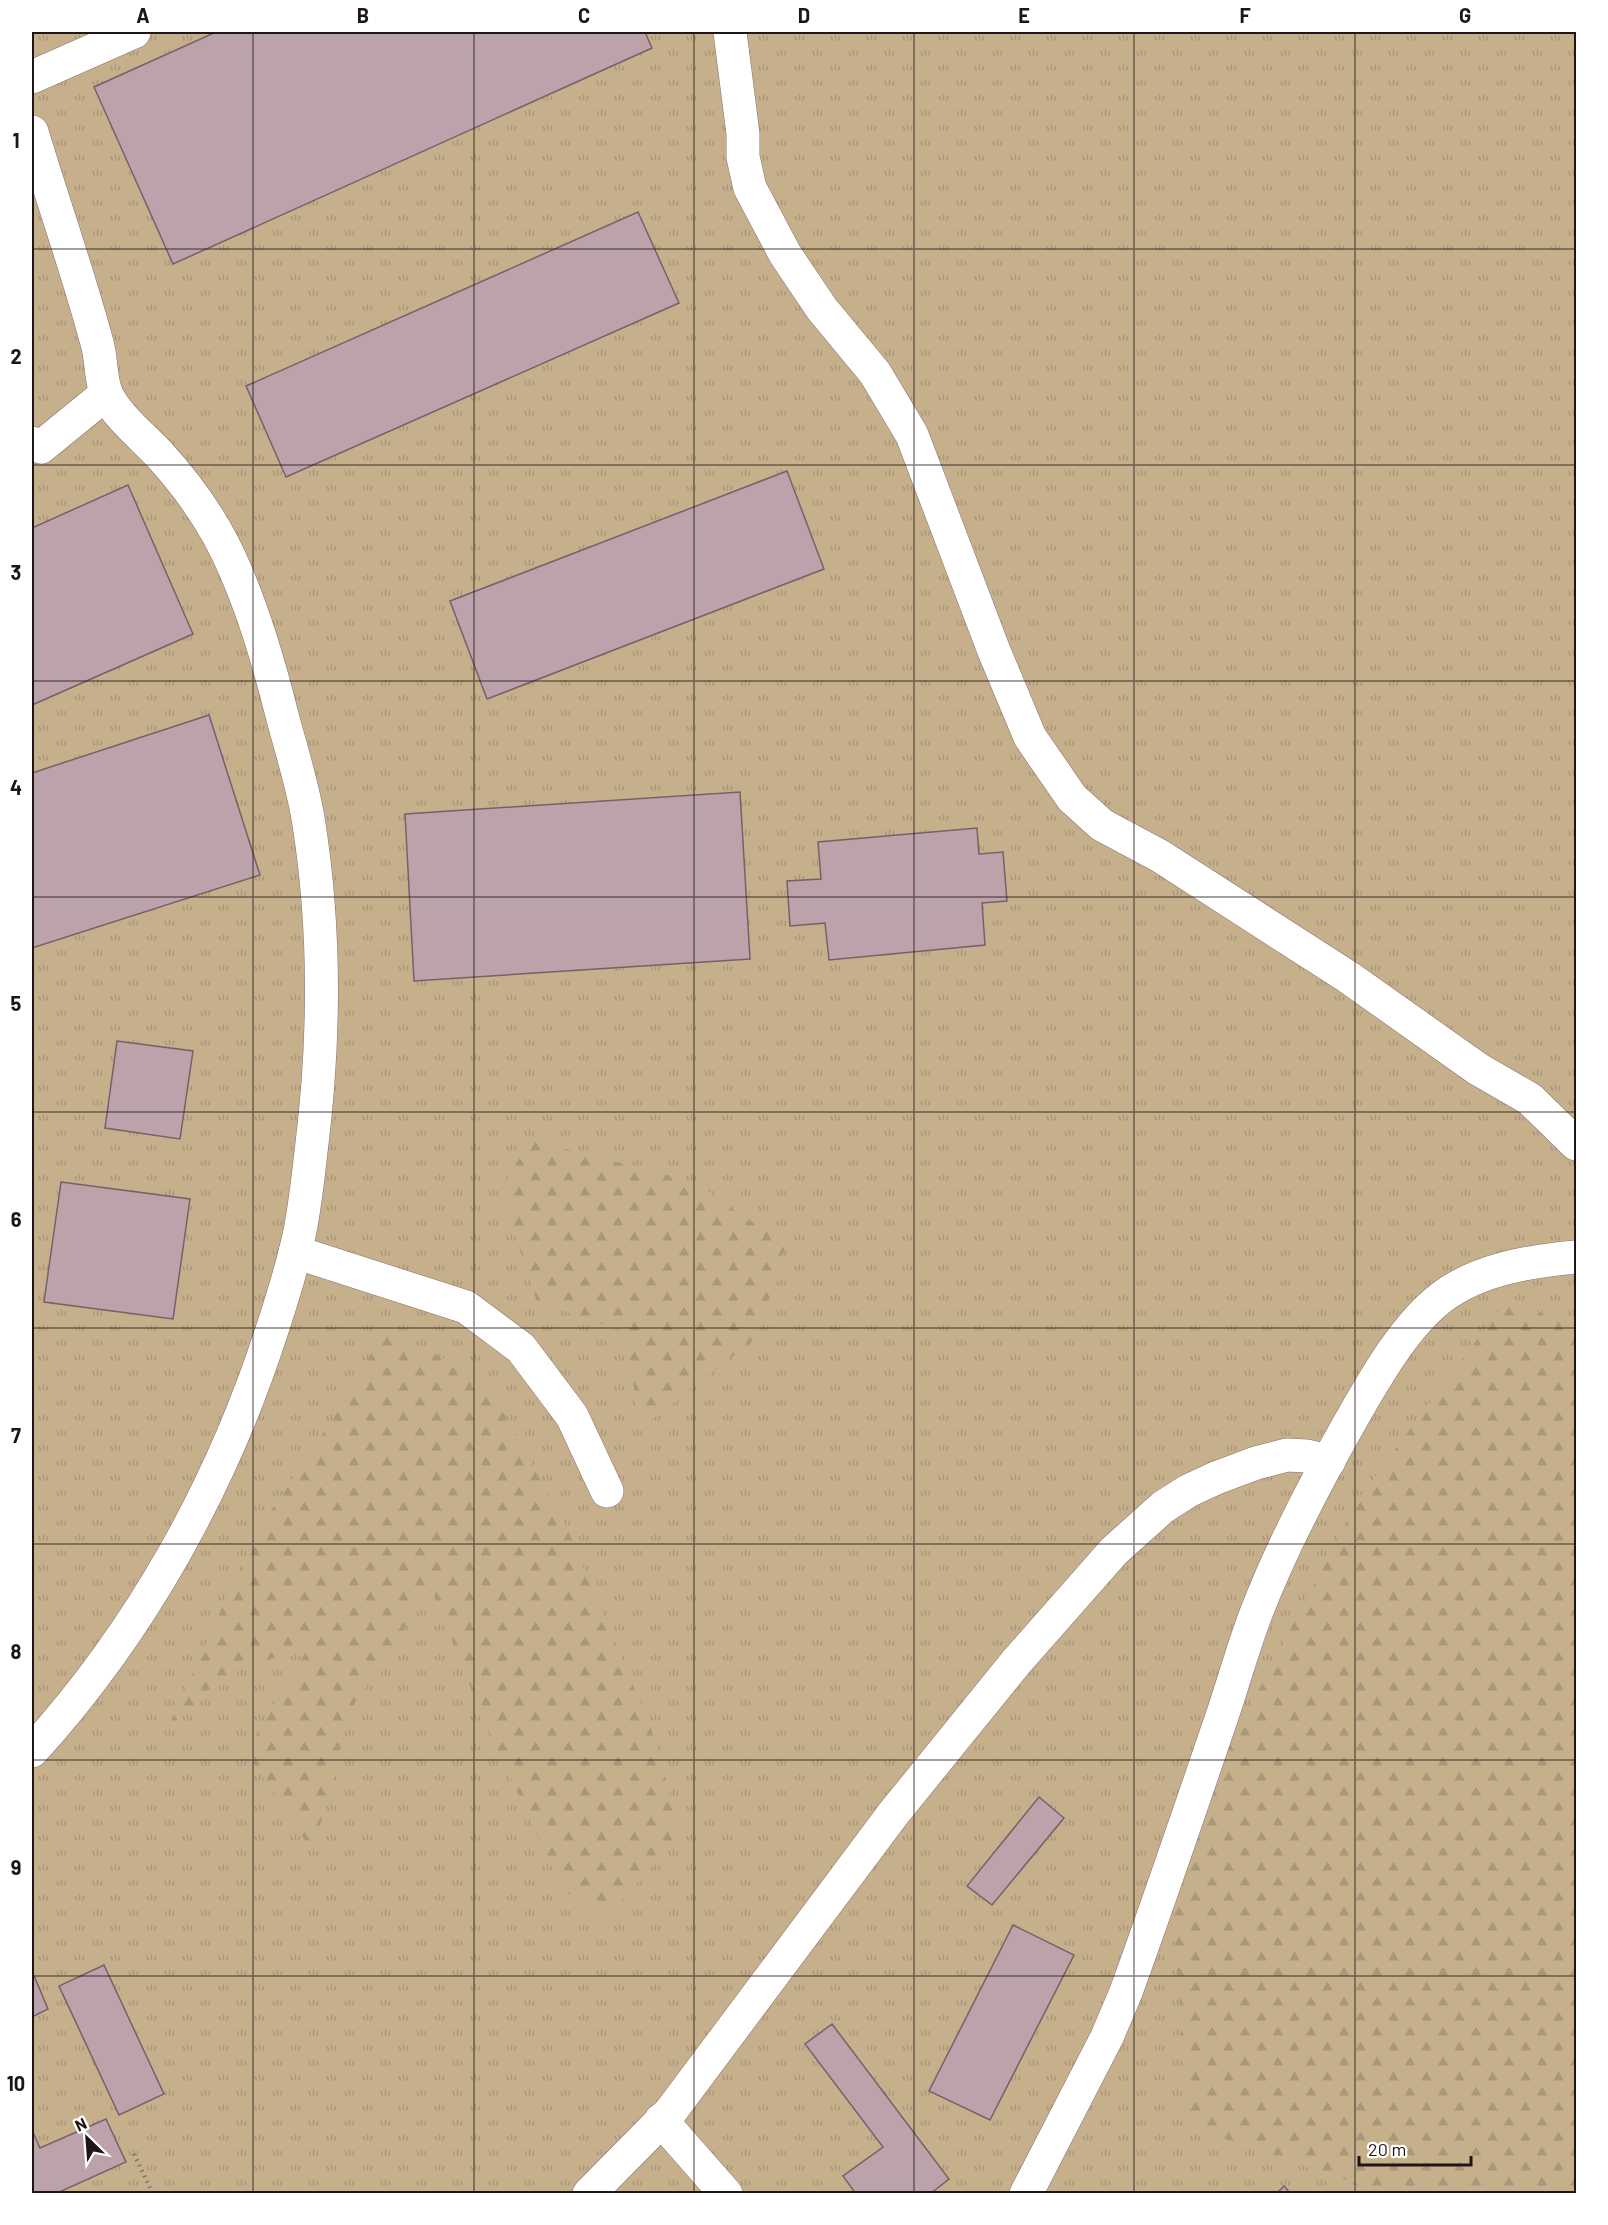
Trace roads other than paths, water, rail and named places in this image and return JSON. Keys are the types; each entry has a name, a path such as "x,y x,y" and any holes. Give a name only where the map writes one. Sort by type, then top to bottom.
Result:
{"street":[{"path":"32,77 134,32"},
{"path":"730,32 743,134 743,157 750,188 785,254 822,309 875,373 912,435 994,651 1030,737 1072,798 1102,825 1160,856 1348,976 1478,1069 1530,1099 1576,1144"},
{"path":"32,132 98,346 106,394 194,496 217,532 235,568 272,676 307,814 315,871 322,961 321,1044 316,1109 300,1233 257,1377 235,1434 177,1551 131,1625 50,1732 32,1752"},
{"path":"32,443 42,447 106,394"},
{"path":"295,1252 466,1307 521,1348 572,1416 607,1491"},
{"path":"1026,2193 1107,2037 1126,1992 1257,1611 1290,1536 1363,1399 1419,1319 1442,1297 1471,1280 1504,1269 1547,1260 1576,1257"},
{"path":"589,2193 662,2120 893,1814 1017,1661 1114,1551 1163,1507 1188,1491 1216,1478 1256,1463 1287,1455 1307,1456 1329,1461"},
{"path":"662,2120 726,2193"}]}
